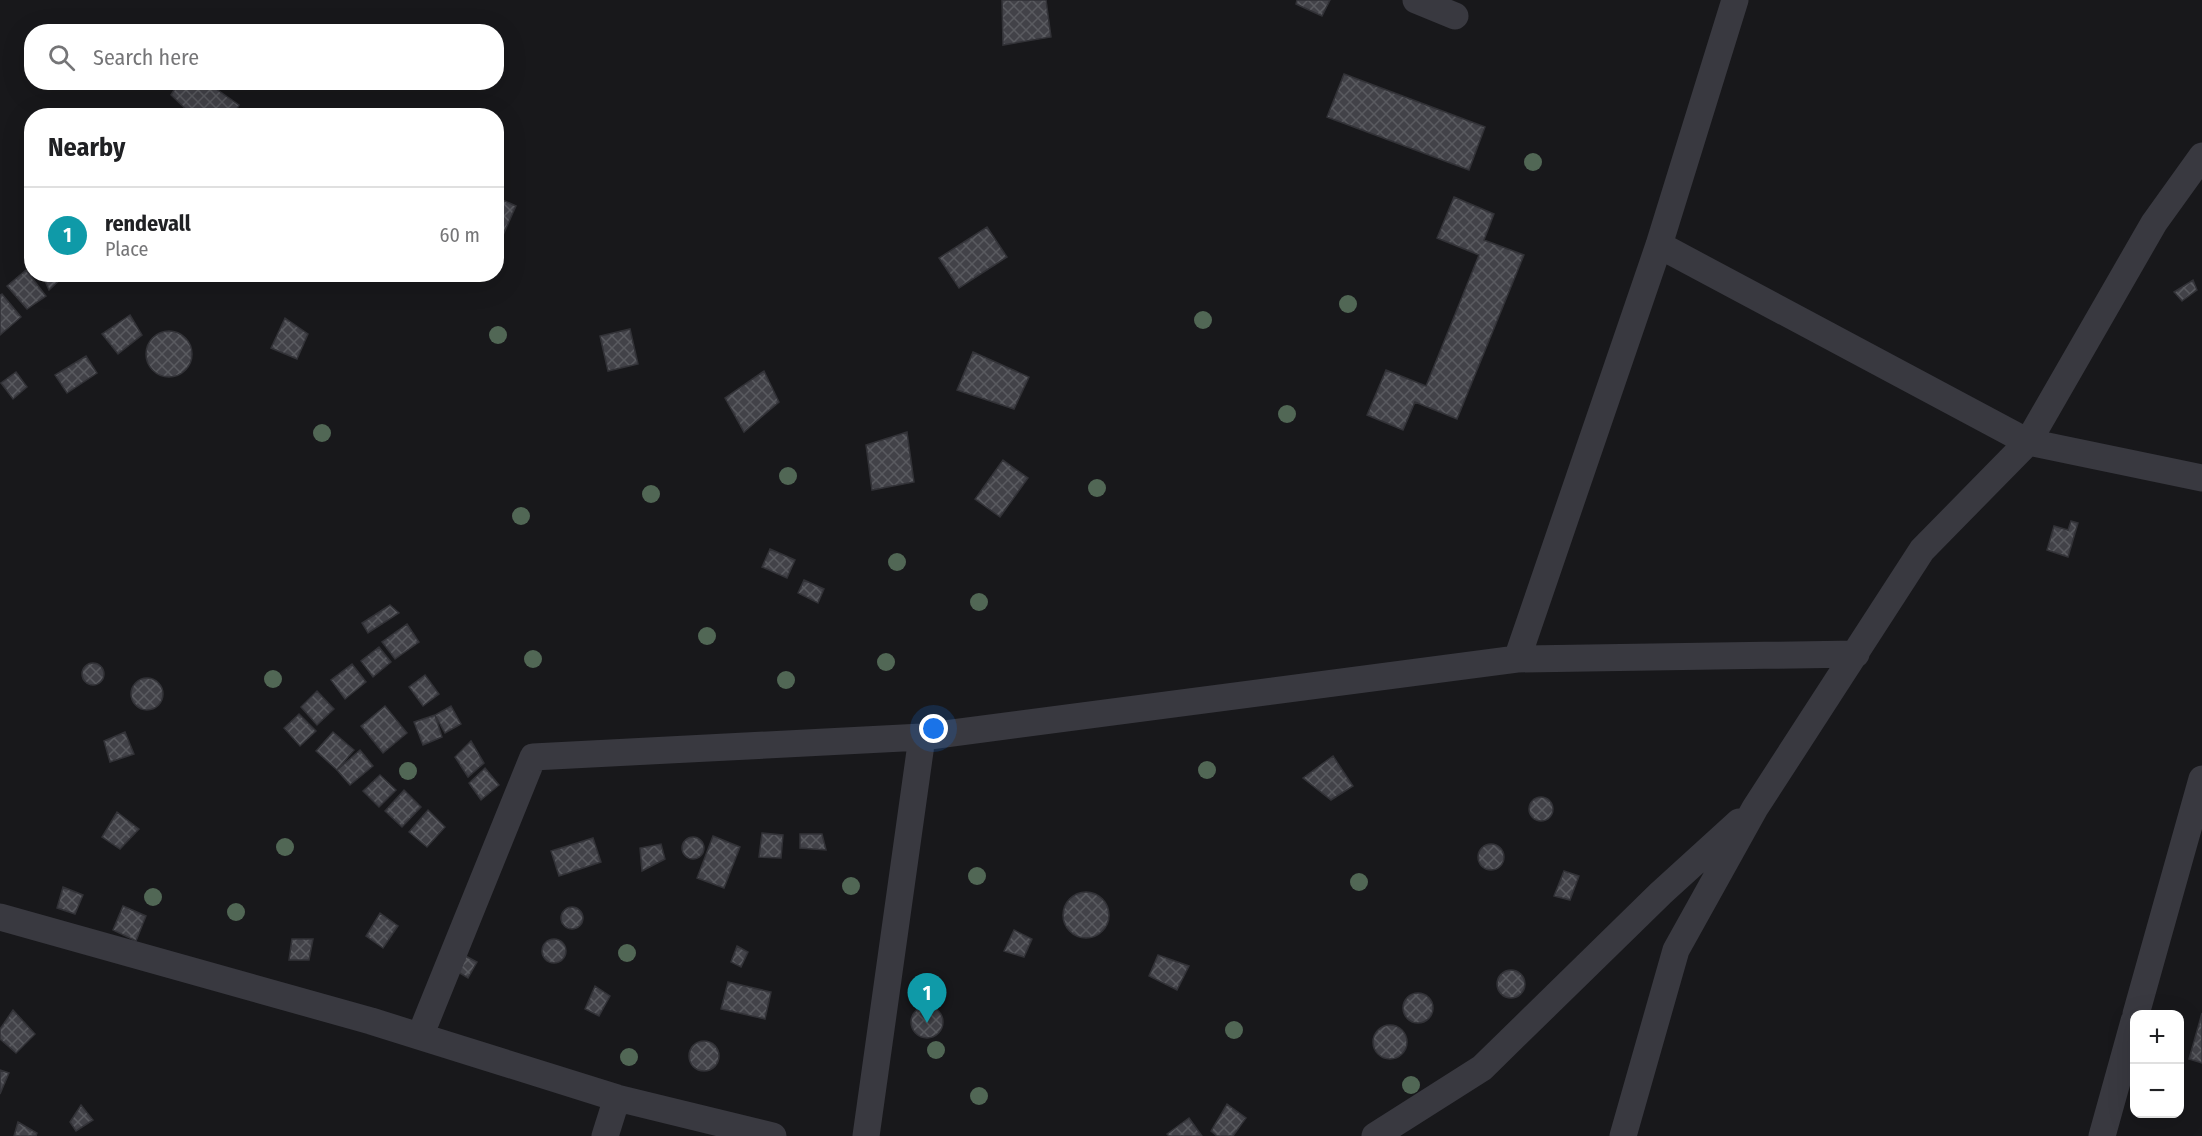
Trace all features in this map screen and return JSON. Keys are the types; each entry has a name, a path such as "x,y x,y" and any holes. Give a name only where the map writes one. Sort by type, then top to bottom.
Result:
{"street":[{"path":"1416,0 1455,16"},
{"path":"1517,659 1659,245 1735,0"},
{"path":"1623,1136 1676,950 1755,808 1923,550 2028,442 2154,223 2202,156"},
{"path":"1659,245 2028,442 2202,478"},
{"path":"420,1036 533,757 922,737 1517,659 1856,654"},
{"path":"866,1136 922,737"},
{"path":"2137,1010 2202,779"},
{"path":"1375,1136 1482,1068 1661,893 1755,808"},
{"path":"0,917 420,1036 617,1098 773,1136"},
{"path":"2102,1136 2130,1035"},
{"path":"604,1136 617,1098"}],"building":[{"path":"1002,0 1046,0 1051,37 1003,45"},
{"path":"1297,0 1330,0 1322,16 1296,4"},
{"path":"1344,74 1485,127 1469,170 1327,117"},
{"path":"174,90 217,90 239,105 237,108 185,108 171,95"},
{"path":"1454,197 1494,214 1484,240 1524,255 1457,419 1415,402 1403,430 1367,415 1386,370 1426,386 1479,255 1437,238"},
{"path":"504,201 516,206 504,233"},
{"path":"987,227 1007,257 959,288 939,258"},
{"path":"24,272 24,282 35,282 46,296 27,309 7,286"},
{"path":"2193,280 2197,290 2182,301 2174,292"},
{"path":"46,282 58,282 49,290"},
{"path":"2,294 21,317 0,335 0,295"},
{"path":"130,315 142,335 118,354 102,334"},
{"path":"285,318 308,334 297,359 271,348"},
{"path":"630,329 638,364 608,371 600,336"},
{"path":"169,331 185,338 192,354 185,370 169,377 153,370 146,354 153,338"},
{"path":"973,352 1029,377 1014,409 957,390"},
{"path":"86,356 97,373 67,393 55,375"},
{"path":"764,371 779,402 744,432 725,398"},
{"path":"16,372 27,387 13,399 1,383"},
{"path":"907,432 914,482 872,490 866,445"},
{"path":"1003,460 1028,478 1000,517 975,499"},
{"path":"2071,521 2078,523 2068,557 2047,550 2054,526 2068,530"},
{"path":"770,549 795,560 787,578 762,567"},
{"path":"804,580 824,589 818,603 798,593"},
{"path":"390,605 399,613 368,633 362,623"},
{"path":"407,624 419,642 395,659 382,642"},
{"path":"379,647 391,662 373,677 361,661"},
{"path":"93,663 101,666 104,674 101,682 93,685 85,682 82,674 85,666"},
{"path":"352,664 366,682 345,699 331,680"},
{"path":"425,675 439,694 423,706 409,687"},
{"path":"147,678 158,683 163,694 158,705 147,710 136,705 131,694 136,683"},
{"path":"317,691 334,709 317,725 301,707"},
{"path":"385,706 407,733 383,753 361,726"},
{"path":"451,706 461,724 445,733 435,715"},
{"path":"299,714 316,731 300,746 284,728"},
{"path":"435,715 442,737 423,745 414,722"},
{"path":"125,732 134,754 110,762 104,741"},
{"path":"333,732 354,750 337,770 316,751"},
{"path":"471,741 484,763 468,777 455,757"},
{"path":"360,750 373,766 350,785 337,770"},
{"path":"1333,756 1353,786 1331,800 1303,778"},
{"path":"485,768 499,785 481,800 469,783"},
{"path":"380,775 396,790 379,807 363,791"},
{"path":"404,790 421,807 402,827 385,811"},
{"path":"1541,797 1550,800 1553,809 1550,818 1541,821 1532,818 1529,809 1532,800"},
{"path":"428,810 445,827 427,847 409,832"},
{"path":"117,812 139,829 120,849 102,837"},
{"path":"762,833 783,835 781,858 759,857"},
{"path":"800,834 822,834 826,850 800,848"},
{"path":"713,836 740,847 724,888 697,878"},
{"path":"693,837 701,840 704,848 701,856 693,859 685,856 682,848 685,840"},
{"path":"593,838 601,862 559,876 551,851"},
{"path":"661,844 665,859 642,871 640,848"},
{"path":"1491,844 1500,848 1504,857 1500,866 1491,870 1482,866 1478,857 1482,848"},
{"path":"1564,871 1579,876 1570,900 1554,896"},
{"path":"63,887 83,895 75,914 57,908"},
{"path":"1086,892 1102,899 1109,915 1102,931 1086,938 1070,931 1063,915 1070,899"},
{"path":"123,906 146,916 136,941 113,930"},
{"path":"572,907 582,914 583,918 576,928 572,929 562,922 561,918 568,908"},
{"path":"380,913 398,926 383,948 366,936"},
{"path":"1014,930 1032,939 1024,957 1004,951"},
{"path":"292,939 313,939 309,960 289,960"},
{"path":"554,939 563,942 566,951 563,960 554,963 545,960 542,951 545,942"},
{"path":"737,946 748,952 741,967 731,962"},
{"path":"460,953 477,962 468,978 453,969"},
{"path":"1158,955 1189,966 1177,990 1149,976"},
{"path":"1511,970 1521,974 1525,984 1521,994 1511,998 1501,994 1497,984 1501,974"},
{"path":"728,982 771,992 765,1019 721,1009"},
{"path":"595,986 610,996 599,1016 585,1009"},
{"path":"1418,993 1429,997 1433,1008 1429,1019 1418,1023 1407,1019 1403,1008 1407,997"},
{"path":"927,1006 938,1011 943,1022 938,1033 927,1038 916,1033 911,1022 916,1011"},
{"path":"13,1010 35,1034 16,1053 0,1039 0,1029"},
{"path":"2202,1013 2202,1063 2189,1059"},
{"path":"1390,1025 1402,1030 1407,1042 1402,1054 1390,1059 1378,1054 1373,1042 1378,1030"},
{"path":"704,1041 715,1045 719,1056 715,1067 704,1071 693,1067 689,1056 693,1045"},
{"path":"0,1070 9,1073 0,1094"},
{"path":"1227,1104 1246,1118 1233,1136 1217,1136 1211,1131"},
{"path":"81,1105 93,1120 76,1131 70,1122"},
{"path":"1189,1118 1202,1136 1169,1136 1167,1134"},
{"path":"18,1122 37,1133 36,1136 14,1136"}],"place":[{"name":"rendevall","path":"927,1023"}]}
